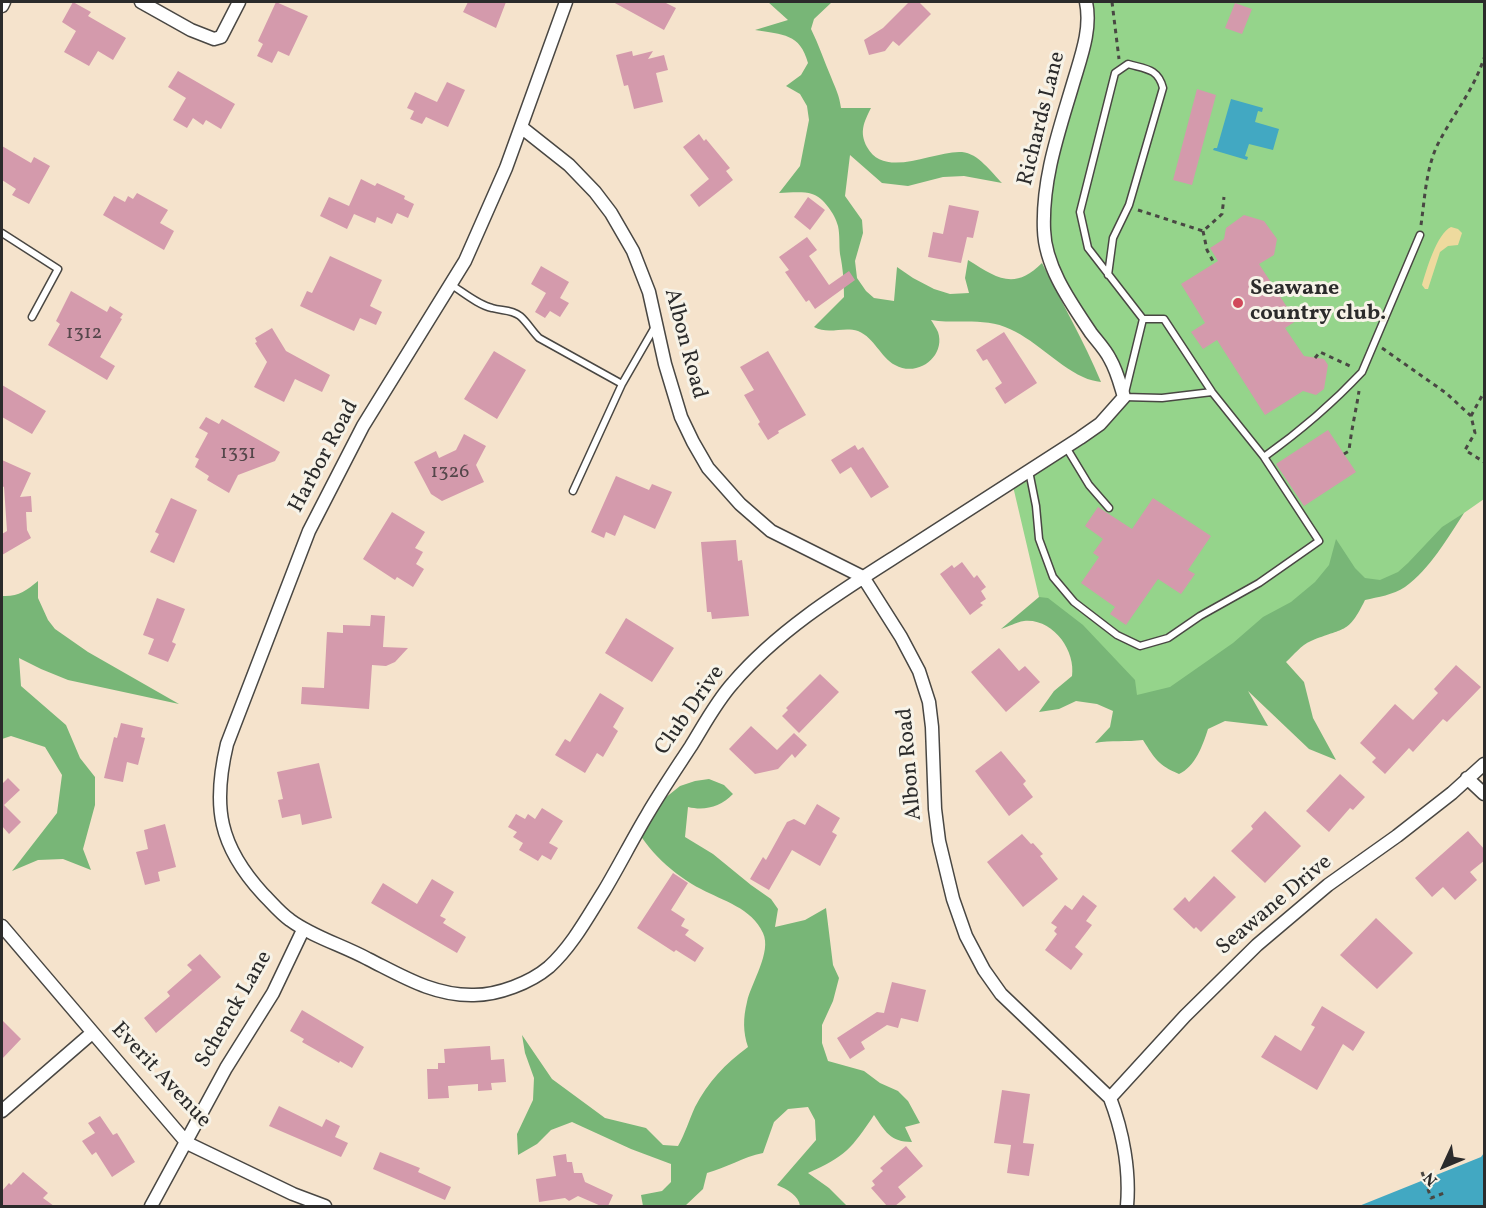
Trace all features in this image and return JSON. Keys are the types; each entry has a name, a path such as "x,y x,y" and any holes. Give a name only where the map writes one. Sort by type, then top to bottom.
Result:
{"street":[{"path":"2,6 4,2"},
{"path":"141,2 191,30 214,39 221,37 239,2"},
{"name":"Harbor Road","path":"303,930 285,917 243,873 230,848 219,804 221,771 231,733 309,531 363,426 465,261 506,168 566,2"},
{"name":"Richards Lane","path":"1086,2 1086,38 1051,159 1044,192 1044,232 1046,246 1058,278 1109,357 1117,372 1124,397"},
{"name":"Albon Road","path":"521,127 569,165 595,192 611,213 633,251 649,292 665,364 681,417 708,468 740,504 771,531 863,578 901,637 919,671 929,702 939,841 953,899 966,936 984,970 1001,993 1110,1098 1116,1113 1127,1167 1127,1206"},
{"name":"Club Drive","path":"303,930 366,958 411,982 442,992 475,996 496,992 522,983 546,970 575,937 646,816 712,712 732,684 777,639 863,578 1100,424 1124,397"},
{"name":"Seawane Drive","path":"1110,1098 1185,1016 1257,945 1328,885 1397,836 1485,764"},
{"path":"1467,778 1485,794"},
{"name":"Everit Avenue","path":"2,926 187,1143 293,1194 325,1206"},
{"name":"Schenck Lane","path":"151,1206 187,1143 203,1107 273,993 303,930"},
{"path":"2,1111 92,1033"}],"lane":[{"path":"1108,275 1113,238 1128,207 1163,88 1156,73 1128,64 1115,73 1080,212 1088,248 1108,275 1143,319"},
{"path":"2,233 58,269 32,316"},
{"path":"1264,458 1291,438 1362,372 1420,235"},
{"path":"450,284 484,305 511,311 520,316 539,338 622,384"},
{"path":"1029,471 1036,506 1039,539 1053,577 1074,602 1117,635 1140,646 1168,638 1200,616 1259,583 1319,541 1264,458 1212,392 1164,319 1143,319"},
{"path":"1143,319 1124,397 1162,398 1212,392"},
{"path":"573,491 622,384 656,324"},
{"path":"1066,447 1089,485 1109,508"}],"path":[{"path":"1112,2 1120,68"},
{"path":"1420,235 1433,155 1476,81 1485,58"},
{"path":"1203,231 1222,214 1224,197"},
{"path":"1128,207 1203,231"},
{"path":"1203,231 1207,250 1214,263"},
{"path":"1374,342 1446,393 1472,416"},
{"path":"1485,392 1472,416 1475,434 1465,450 1485,462"},
{"path":"1422,1172 1431,1198 1447,1192"}],"green space":[{"path":"768,2 832,2 814,19 811,29 837,92 841,108 871,108 863,137 875,157 898,163 951,153 968,153 984,164 1002,183 964,176 943,177 908,186 882,183 850,155 845,196 862,220 863,233 855,261 857,278 866,291 874,298 894,301 897,267 934,289 950,294 969,293 965,278 968,260 1005,279 1023,277 1042,263 1101,382 1073,372 1016,332 996,324 931,320 938,332 938,349 928,362 913,369 890,362 869,338 858,331 825,330 814,327 844,297 839,229 831,211 816,196 804,193 779,193 800,166 809,120 807,106 800,94 786,86 801,75 808,63 800,46 789,37 755,30 788,20"},
{"path":"1085,2 1484,2 1484,499 1464,513 1394,584 1137,722 1039,597 1012,482 1121,406 1120,384 1041,251 1042,179 1087,31"},
{"path":"1464,513 1438,553 1414,580 1396,592 1365,600 1349,625 1307,643 1286,662 1304,682 1313,718 1336,760 1309,749 1248,691 1268,726 1225,721 1208,729 1194,761 1179,774 1158,761 1143,740 1095,743 1110,727 1113,711 1097,704 1076,701 1059,709 1039,712 1054,691 1072,676 1070,656 1060,638 1053,630 1035,621 1024,621 1001,629 1039,597 1048,598 1083,625 1135,680 1137,695 1170,687 1233,643 1263,617 1291,602 1315,582 1329,565 1336,539 1355,568 1365,578 1380,580 1398,572 1442,527"},
{"path":"38,581 38,598 48,620 55,629 88,652 179,704 68,680 19,658 21,686 66,725 80,758 95,777 95,805 83,849 91,870 63,859 38,860 12,871 57,813 62,775 45,747 11,736 2,739 2,596 22,593"},
{"path":"709,779 724,785 733,794 712,807 688,807 685,837 713,854 771,899 778,909 775,927 805,920 826,908 833,965 839,978 833,1001 822,1025 822,1043 828,1061 864,1071 880,1083 898,1091 908,1101 920,1123 905,1127 912,1142 898,1140 881,1126 874,1115 847,1150 831,1162 808,1173 829,1188 847,1206 800,1206 795,1196 777,1185 816,1140 815,1120 808,1107 788,1109 774,1122 763,1153 707,1173 703,1189 685,1206 643,1206 641,1195 662,1191 671,1182 671,1164 631,1149 572,1122 551,1130 537,1144 518,1155 517,1134 533,1100 534,1078 525,1053 522,1035 552,1079 605,1118 646,1128 663,1145 678,1146 695,1107 706,1089 732,1060 748,1047 744,1030 745,1014 749,994 765,949 763,933 752,917 744,911 691,883 671,869 653,852 634,823 680,786"}],"sand":[{"path":"1451,227 1462,233 1458,245 1448,246 1440,252 1428,289 1425,289 1422,285 1433,253 1441,237"}],"water":[{"path":"1231,99 1263,108 1262,112 1258,111 1255,122 1279,129 1273,150 1249,144 1245,156 1248,157 1247,160 1213,150 1217,148"},
{"path":"1484,1153 1484,1206 1359,1206 1481,1157"}],"building":[{"path":"73,2 91,12 88,16 126,38 113,60 98,51 89,66 64,52 76,31 62,22"},
{"path":"276,2 308,16 289,56 278,51 272,63 257,56 263,44 258,41"},
{"path":"468,2 506,2 496,28 463,12"},
{"path":"613,2 664,2 676,8 664,30"},
{"path":"909,2 919,2 931,14 899,46 893,41 885,51 869,55 864,40 883,28"},
{"path":"1235,3 1252,9 1242,34 1225,28"},
{"path":"632,51 633,56 653,51 648,59 664,55 668,70 656,73 663,102 634,109 628,85 624,86 616,55"},
{"path":"178,71 235,104 221,129 206,120 203,125 193,118 187,128 173,120 186,98 168,87"},
{"path":"447,82 465,90 448,127 426,117 422,124 410,119 414,111 407,108 415,92 437,102"},
{"path":"1197,89 1216,95 1192,185 1173,180"},
{"path":"699,134 704,141 706,139 730,168 726,171 733,180 699,207 690,195 709,179 683,147"},
{"path":"2,146 31,163 34,157 50,166 29,204 12,195 16,189 2,180"},
{"path":"361,179 375,186 377,183 405,196 404,199 414,204 408,218 397,213 392,224 377,217 375,223 354,214 347,229 320,216 329,197 349,206"},
{"path":"137,193 168,210 160,223 174,231 164,250 103,215 114,196 125,202 128,196 133,199"},
{"path":"808,197 825,210 810,230 794,217"},
{"path":"949,205 979,211 973,238 967,237 961,263 928,257 933,232 943,234"},
{"name":"Seawane country club.","path":"1244,215 1264,221 1277,239 1274,255 1259,264 1296,321 1285,328 1304,356 1324,359 1328,365 1324,389 1316,395 1303,391 1265,415 1217,340 1203,349 1191,332 1205,323 1181,284 1218,261 1210,248 1224,239 1226,228"},
{"path":"807,237 817,250 809,256 829,285 849,271 855,280 815,309 809,300 806,302 785,272 789,270 779,257"},
{"path":"330,256 382,280 370,306 382,312 376,325 360,318 354,331 300,306 307,291 312,293"},
{"path":"541,266 569,282 560,298 569,303 560,317 550,311 545,318 535,312 546,293 531,284"},
{"path":"71,291 107,312 110,306 123,314 100,357 115,366 107,380 48,345 60,324 56,321"},
{"path":"272,328 286,351 330,375 322,392 295,379 284,402 254,387 267,362 255,343 257,342 255,338"},
{"path":"1004,332 1037,383 1005,404 995,388 1002,383 987,359 983,361 976,350"},
{"path":"494,351 526,370 497,419 464,399"},
{"path":"768,351 806,415 778,431 779,433 768,440 744,395 754,390 740,367"},
{"path":"2,385 46,411 32,434 2,417"},
{"path":"206,417 219,424 222,419 280,452 275,461 238,475 229,493 207,480 209,476 195,467 199,459 195,457 208,433 199,428"},
{"path":"1328,430 1356,472 1304,506 1276,464"},
{"path":"464,434 486,446 476,465 484,482 442,501 431,494 414,462 436,451 439,458 456,450"},
{"path":"855,445 858,450 863,447 889,487 871,498 851,467 840,474 831,460"},
{"path":"2,460 31,473 20,497 31,496 32,512 26,512 27,530 31,538 2,555 2,534 7,531 4,487 2,486"},
{"path":"616,476 649,490 652,484 672,492 655,529 624,515 615,536 606,532 604,538 591,532"},
{"path":"171,498 197,510 174,563 150,552 159,534 155,532"},
{"path":"1153,498 1211,536 1188,570 1195,574 1181,594 1158,579 1126,625 1110,614 1115,607 1081,583 1099,557 1093,553 1103,539 1085,526 1098,507 1132,529"},
{"path":"392,512 425,532 415,548 423,552 416,564 424,569 413,587 397,577 395,580 363,559"},
{"path":"736,540 738,561 742,560 749,616 712,619 711,612 707,612 701,542"},
{"path":"962,562 974,578 977,575 986,587 981,591 986,599 980,603 983,605 970,615 940,574 952,565 954,568"},
{"path":"157,598 185,609 172,642 176,644 168,662 148,654 154,639 143,635"},
{"path":"371,615 385,616 383,647 408,648 395,662 386,666 372,665 369,709 301,704 302,687 324,688 327,632 343,633 343,625 370,626"},
{"path":"626,618 674,648 652,682 605,653"},
{"path":"999,648 1019,671 1025,666 1040,682 1006,712 971,672"},
{"path":"1456,665 1481,687 1447,722 1443,719 1413,752 1409,748 1385,774 1372,762 1376,758 1360,743 1395,704 1413,720 1438,693 1434,689"},
{"path":"820,674 839,692 799,733 782,716 788,710 786,708"},
{"path":"600,693 624,708 613,727 618,731 603,757 597,753 585,773 555,755 565,739 570,742"},
{"path":"121,723 143,728 141,737 145,738 138,765 127,762 123,782 104,778 114,737 117,738"},
{"path":"751,726 777,750 794,733 807,745 795,758 792,754 778,769 755,774 729,749"},
{"path":"1001,751 1026,781 1023,784 1033,797 1009,816 975,771"},
{"path":"319,763 332,818 302,825 300,814 282,818 278,800 283,799 277,772"},
{"path":"1340,774 1365,797 1353,810 1350,808 1329,832 1306,811"},
{"path":"8,778 20,790 4,805 21,822 9,834 2,826 2,784"},
{"path":"817,804 840,818 832,832 837,835 820,866 792,850 769,890 750,879 763,857 766,860 787,822 794,819 805,825"},
{"path":"542,808 563,821 549,843 558,848 551,860 542,855 538,861 519,850 523,843 513,837 517,832 508,827 516,814 525,819 528,814 535,819"},
{"path":"1265,811 1301,846 1265,883 1231,851 1253,829 1251,826"},
{"path":"165,824 176,867 158,872 160,881 145,885 136,852 148,849 144,830"},
{"path":"1468,831 1485,850 1485,860 1470,872 1477,880 1455,900 1443,887 1432,897 1415,878"},
{"path":"1022,834 1043,854 1040,856 1058,879 1023,907 987,862"},
{"path":"673,873 688,883 671,910 685,919 681,926 689,930 685,935 704,948 695,962 676,950 674,952 637,928"},
{"path":"1214,876 1236,897 1201,932 1196,927 1194,929 1173,909 1185,897 1189,902"},
{"path":"432,879 454,892 440,916 446,919 443,923 466,937 457,953 371,903 383,883 417,904"},
{"path":"1083,895 1097,906 1086,921 1092,925 1075,947 1083,954 1071,970 1045,950 1057,934 1054,931 1057,927 1051,923 1065,905 1072,910"},
{"path":"1376,918 1413,953 1377,989 1340,955"},
{"path":"200,954 221,977 156,1033 144,1018 170,996 167,992 192,970 187,965"},
{"path":"892,982 926,990 918,1022 901,1018 898,1028 887,1025 861,1042 865,1049 850,1059 837,1038 877,1012 884,1013"},
{"path":"1322,1006 1365,1032 1353,1051 1343,1044 1317,1090 1261,1057 1275,1035 1301,1051 1315,1027 1311,1025"},
{"path":"302,1010 364,1047 352,1068 302,1042 304,1039 290,1031"},
{"path":"2,1020 21,1039 2,1059"},
{"path":"490,1046 491,1060 504,1059 506,1082 491,1083 492,1090 478,1091 478,1084 448,1086 449,1098 428,1099 427,1069 438,1069 438,1063 445,1063 444,1049"},
{"path":"1002,1090 1030,1094 1023,1143 1034,1144 1029,1176 1007,1173 1011,1145 994,1143"},
{"path":"279,1106 322,1127 326,1119 340,1126 335,1137 348,1143 341,1157 269,1126"},
{"path":"100,1116 113,1135 117,1133 135,1162 112,1177 96,1152 92,1155 82,1141 95,1133 88,1123"},
{"path":"906,1146 923,1166 898,1187 906,1197 895,1206 887,1206 871,1188 875,1185 872,1181 883,1171 880,1168"},
{"path":"380,1152 420,1168 418,1172 451,1187 445,1200 373,1169"},
{"path":"566,1154 567,1162 572,1162 574,1173 582,1173 585,1182 613,1195 608,1206 601,1206 578,1196 569,1201 565,1198 539,1202 536,1179 556,1176 553,1156"},
{"path":"23,1172 48,1193 43,1198 54,1206 2,1206 2,1191"}],"place":[{"name":"Seawane country club.","path":"1238,303"}]}
